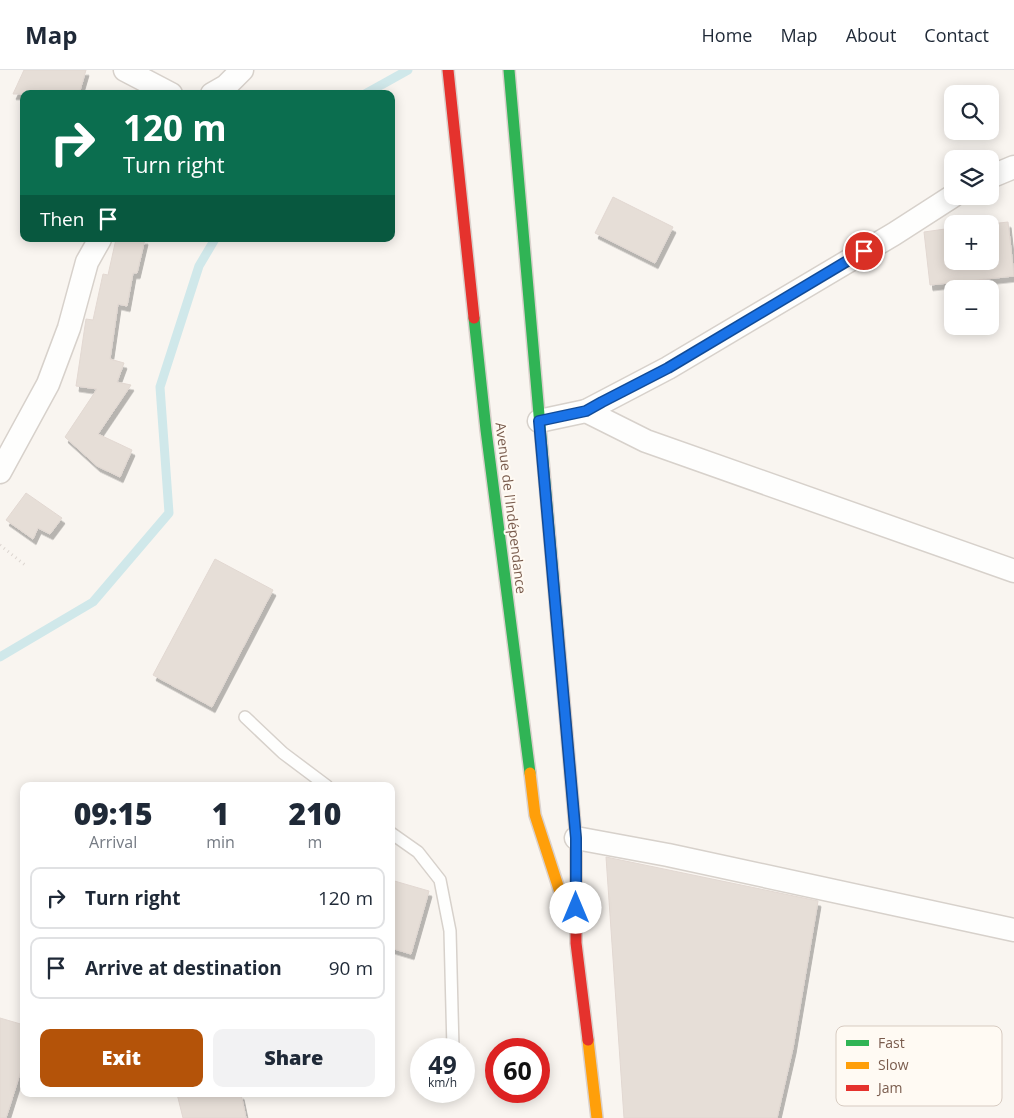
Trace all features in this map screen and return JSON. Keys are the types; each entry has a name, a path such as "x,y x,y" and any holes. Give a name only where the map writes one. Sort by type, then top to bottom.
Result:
{"main road":[{"name":"Avenue de l'Indépendance","path":"509,70 576,838 576,943 597,1118"},
{"name":"Avenue de l'Indépendance","path":"448,71 486,430 535,815 576,943"}],"street":[{"path":"126,70 164,90"},
{"path":"219,90 226,86 242,70"},
{"path":"999,173 1014,167"},
{"path":"539,421 586,411 668,368 894,234 944,202"},
{"path":"0,472 48,384 69,328 87,262 98,242"},
{"path":"586,411 646,441 1014,571"},
{"path":"576,838 668,855 1014,930"}],"lane":[{"path":"245,718 283,753 323,782"},
{"path":"395,836 418,852 440,880 450,930 453,1038"}],"path":[{"path":"0,545 25,565"}],"building":[{"path":"24,70 86,70 80,90 20,90 20,94 13,94"},
{"path":"613,197 673,227 655,263 595,233"},
{"path":"1008,222 1014,276 977,280 944,280 944,284 930,285 924,232 944,229 944,270 999,270 999,223"},
{"path":"115,242 144,242 137,273 133,273 127,306 118,304 110,359 124,363 117,382 131,385 98,434 132,450 120,477 97,466 65,437 97,389 76,386 86,319 93,320 103,274 108,275"},
{"path":"26,493 62,518 50,534 38,528 33,539 6,520"},
{"path":"215,559 273,590 212,707 153,675"},
{"path":"606,857 818,901 793,1048 777,1118 624,1118"},
{"path":"395,881 429,891 411,954 395,949"},
{"path":"0,1018 20,1024 20,1074 6,1118 0,1118"},
{"path":"178,1097 242,1097 246,1118 183,1118"}],"waterway":[{"path":"372,90 408,70"},
{"path":"0,657 93,602 169,513 160,387 199,266 213,242"}],"traffic: fast":[{"path":"509,70 558,633"},
{"path":"474,318 486,430 530,773"}],"traffic: slow":[{"path":"558,633 576,838 576,864"},
{"path":"530,773 535,815 569,920"},
{"path":"588,1040 597,1118"}],"traffic: jam":[{"path":"448,70 474,318"},
{"path":"576,864 576,943 588,1040"}],"route":[{"path":"576,908 576,838 539,421 586,411 668,368 864,251"}]}
